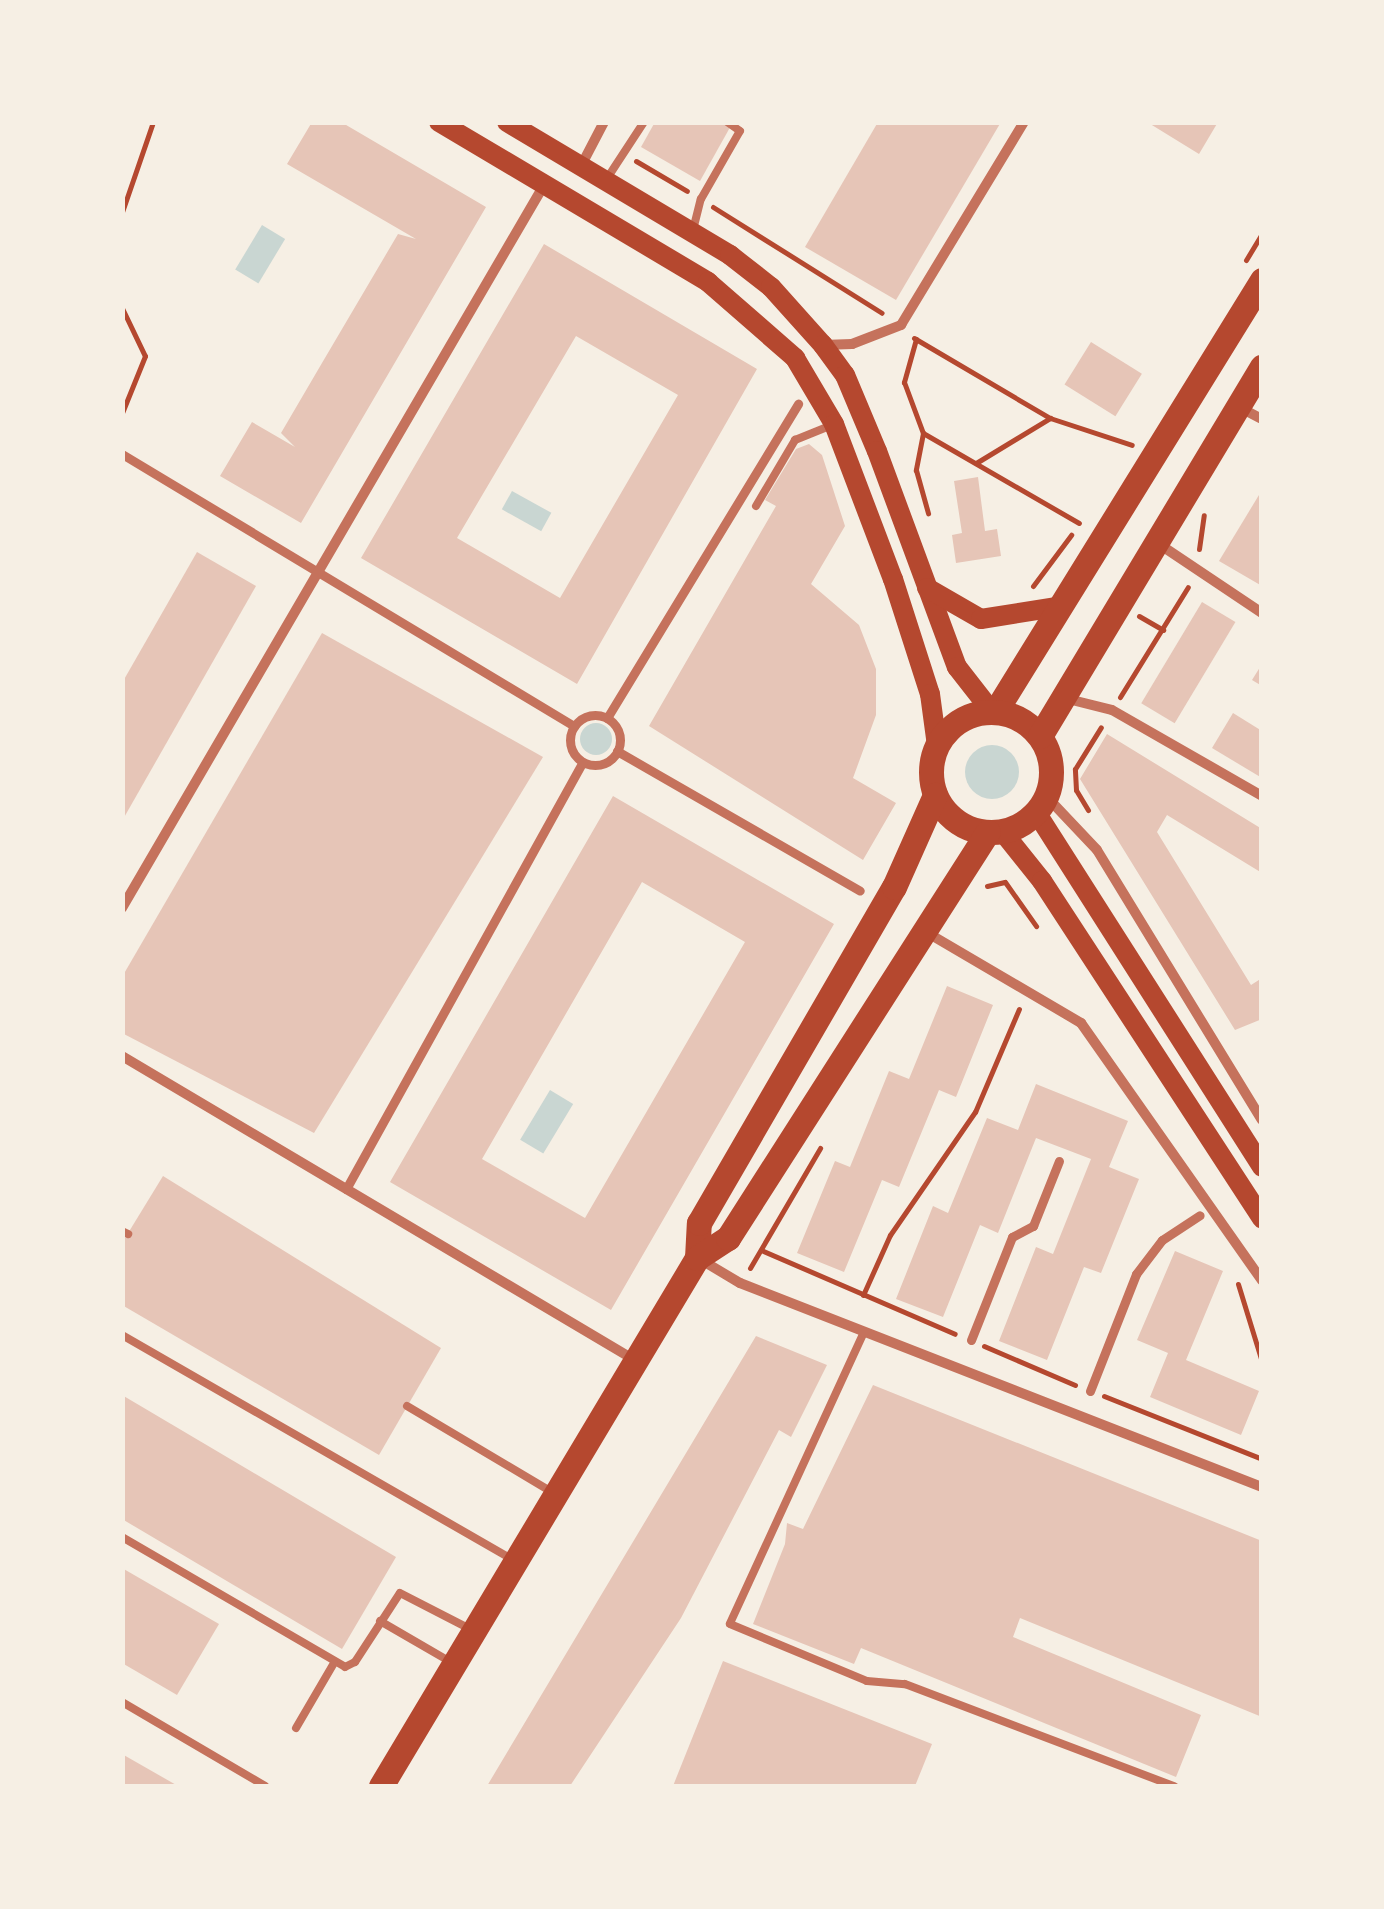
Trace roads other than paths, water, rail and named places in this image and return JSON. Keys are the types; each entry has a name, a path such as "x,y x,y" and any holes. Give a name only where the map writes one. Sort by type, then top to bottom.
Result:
{"main road":[{"path":"439,122 748,311 795,358 834,424 909,628 930,694 937,746 931,774 935,795 964,826 995,832 1074,932 1262,1219"},
{"path":"381,1786 697,1258 728,1238 920,929 995,832 1041,804 1051,772 1040,736 1026,723 994,712 957,667 877,451 845,375 823,344 771,287 693,230 507,122"},
{"path":"937,746 960,721 994,712 1252,273"},
{"path":"1040,736 1262,367"},
{"path":"926,587 981,619 1057,607"},
{"path":"697,1258 699,1223 894,887 935,795"},
{"path":"1041,804 1100,916 1262,1167"}],"street":[{"path":"581,166 604,122"},
{"path":"823,344 852,344 901,325 1024,122"},
{"path":"122,908 315,568 544,184"},
{"path":"607,718 798,404"},
{"path":"1238,406 1262,420"},
{"path":"122,454 574,726"},
{"path":"1157,543 1196,573 1262,613"},
{"path":"1063,698 1112,710 1262,796"},
{"path":"586,717 607,718 619,736 617,751 598,764 583,762 570,742 574,726 586,717"},
{"path":"617,751 860,891"},
{"path":"346,1189 583,762"},
{"path":"1041,804 1097,850 1262,1120"},
{"path":"920,929 1082,1023 1262,1281"},
{"path":"122,1056 634,1360"},
{"path":"970,1340 1012,1237 1033,1226 1058,1161"},
{"path":"1090,1391 1136,1274 1162,1240 1200,1215"},
{"path":"697,1258 740,1283 1262,1487"}],"lane":[{"path":"606,180 626,156 644,122"},
{"path":"693,230 702,199 740,130 726,122"},
{"path":"756,506 795,440 834,424"},
{"path":"864,1332 730,1624 867,1681 905,1684 1174,1786"},
{"path":"122,1334 514,1562"},
{"path":"408,1406 554,1494"},
{"path":"122,1537 334,1663 355,1662 400,1594 474,1632"},
{"path":"380,1620 454,1664"},
{"path":"296,1728 334,1663"},
{"path":"122,1702 265,1786"}]}
